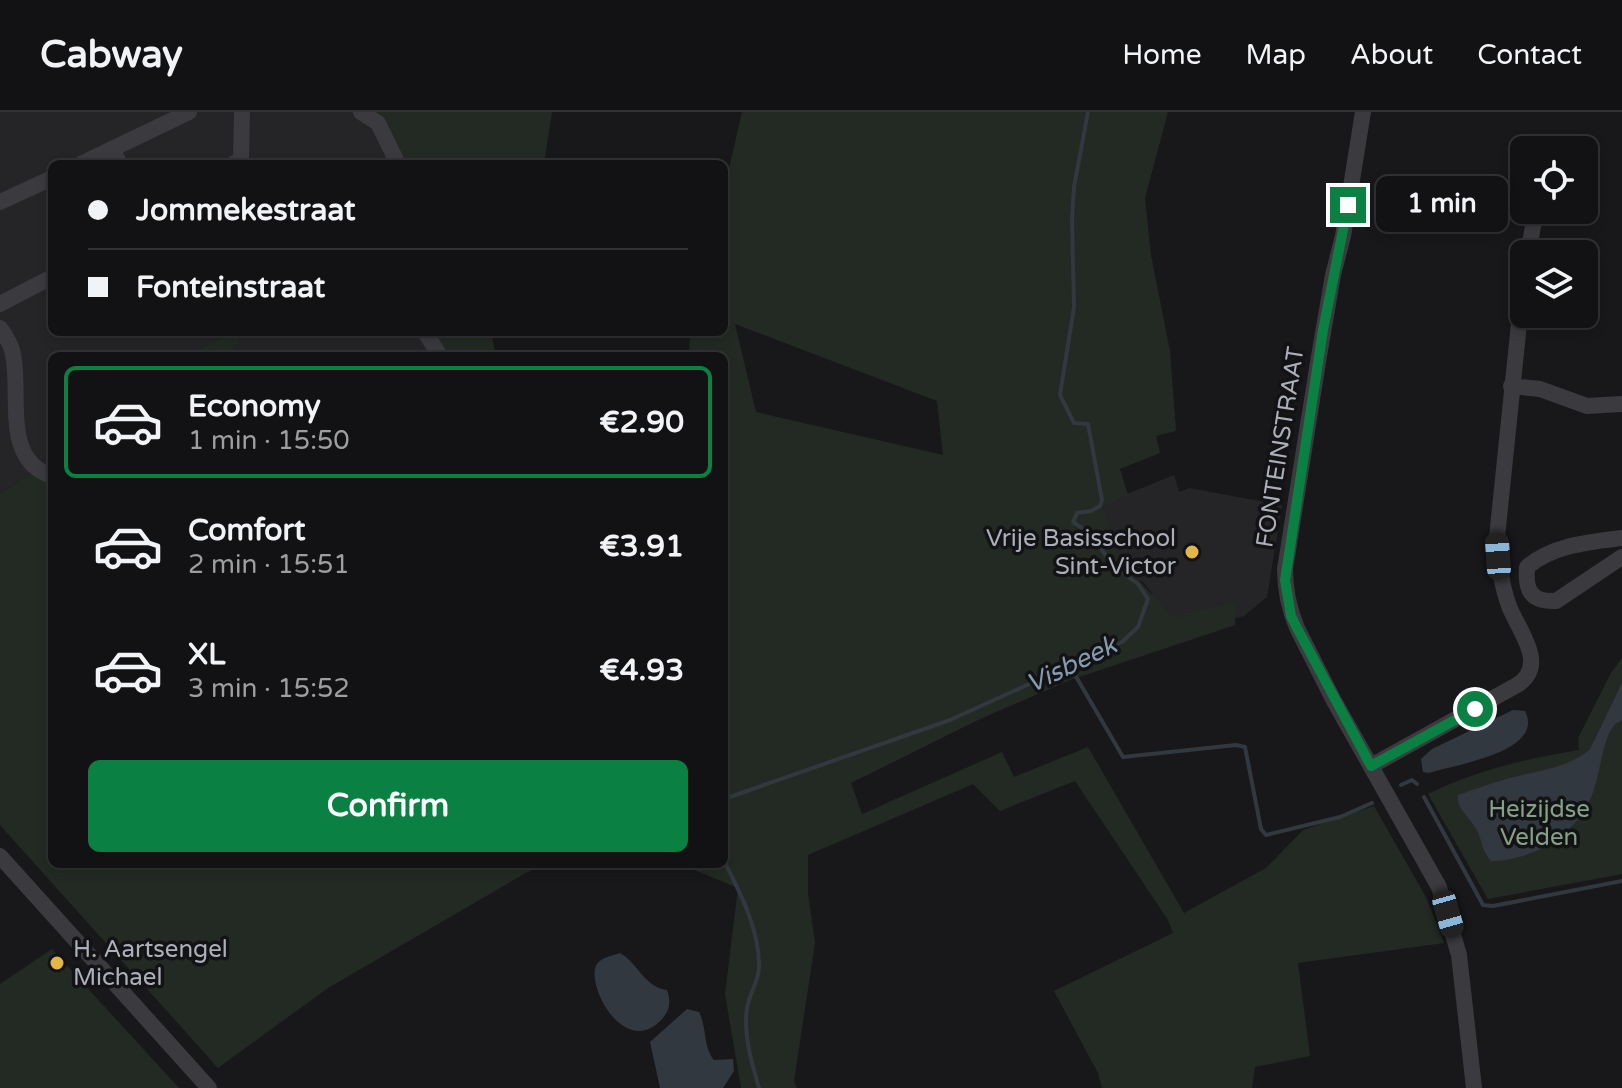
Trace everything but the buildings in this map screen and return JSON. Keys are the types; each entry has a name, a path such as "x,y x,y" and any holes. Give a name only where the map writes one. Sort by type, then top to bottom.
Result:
{"street":[{"path":"117,153 142,123 165,112"},
{"path":"94,160 117,153 189,112"},
{"path":"241,160 242,112"},
{"path":"361,112 378,123 396,160"},
{"name":"FONTEINSTRAAT","path":"1363,112 1343,236 1316,370 1285,580 1291,616 1297,628 1439,887 1461,971 1474,1088"},
{"path":"0,202 48,180"},
{"path":"0,304 48,279"},
{"path":"0,328 12,349 21,453 39,472 48,475"},
{"path":"1371,766 1523,682 1529,669 1531,650 1509,607 1498,556 1498,513 1518,328"},
{"path":"1511,386 1540,389 1587,406 1622,404"},
{"path":"1622,538 1542,555 1527,567 1529,594 1536,599 1556,601 1622,557"},
{"path":"0,856 209,1088"}],"shaded area":[{"path":"0,112 471,112 464,160 48,160 48,336 452,336 454,352 48,352 48,481 39,470 0,494"},
{"name":"Vrije Basisschool Sint-Victor","path":"1174,475 1179,492 1189,488 1282,505 1267,597 1244,616 1133,646 1153,603 1152,593 1143,582 1131,576 1077,518 1103,510 1105,503"},
{"path":"1622,683 1622,720 1609,733 1592,796 1580,816 1547,846 1519,857 1491,861 1477,830 1459,805 1458,795 1561,765 1581,756 1590,749"},
{"path":"1513,710 1525,711 1528,725 1522,737 1510,747 1475,761 1423,772 1421,759 1432,749"},
{"path":"620,953 652,984 667,990 667,1012 648,1029 634,1031 622,1025 602,1001 596,987 597,964"},
{"path":"687,1009 699,1012 708,1049 714,1060 733,1059 734,1071 723,1088 660,1088 650,1042"}],"green space":[{"path":"378,112 552,112 545,160 405,160"},
{"path":"742,112 1168,112 1145,198 1151,255 1170,351 1176,431 1156,436 1160,453 1120,469 1128,495 1103,507 1115,549 1130,571 1174,618 1236,601 1235,625 1070,680 978,720 851,783 862,814 1002,752 1014,777 1088,747 1184,913 1266,868 1303,830 1374,806 1427,899 1444,943 1298,963 1310,1056 1255,1067 1252,1088 1102,1088 1098,1073 1054,991 1173,933 1168,920 1075,781 1000,811 973,784 808,855 808,893 815,943 794,1081 797,1088 741,1088 725,994 738,888 690,868 728,868 728,352 689,352 690,336 728,336 728,173","holes":["735,324 937,401 943,455 756,412"]},
{"path":"225,336 237,336 240,342 233,346 236,352 196,352"},
{"path":"436,336 492,336 495,352 443,352"},
{"path":"40,469 48,480 48,868 537,868 328,988 218,1068 0,825 0,494"},
{"name":"Heizijdse Velden","path":"1622,658 1622,874 1488,899 1428,794 1502,766 1579,750 1578,738 1611,673"},
{"path":"52,949 58,956 50,964 56,969 64,963 179,1088 0,1088 0,984"}],"waterway":[{"name":"Visbeek","path":"728,798 950,720 1122,642 1138,627 1148,599 1138,584 1112,565 1092,535 1073,522 1077,513 1091,511 1100,506 1102,500 1088,424 1074,423 1060,395 1074,307 1074,187 1088,112"},
{"path":"1071,668 1123,757 1236,745 1245,747 1261,829 1266,835 1340,817 1372,803"},
{"path":"1401,785 1412,780 1417,784"},
{"path":"1424,797 1483,905 1493,906 1622,881"},
{"name":"Visbeek","path":"727,868 748,912 758,953 759,972 748,1003 746,1028 759,1088"}],"place":[{"name":"Vrije Basisschool Sint-Victor","path":"1192,552"},
{"name":"H. Aartsengel Michael","path":"57,963"}],"route":[{"path":"1348,205 1323,330 1285,569 1291,616 1371,766 1475,709"}]}
